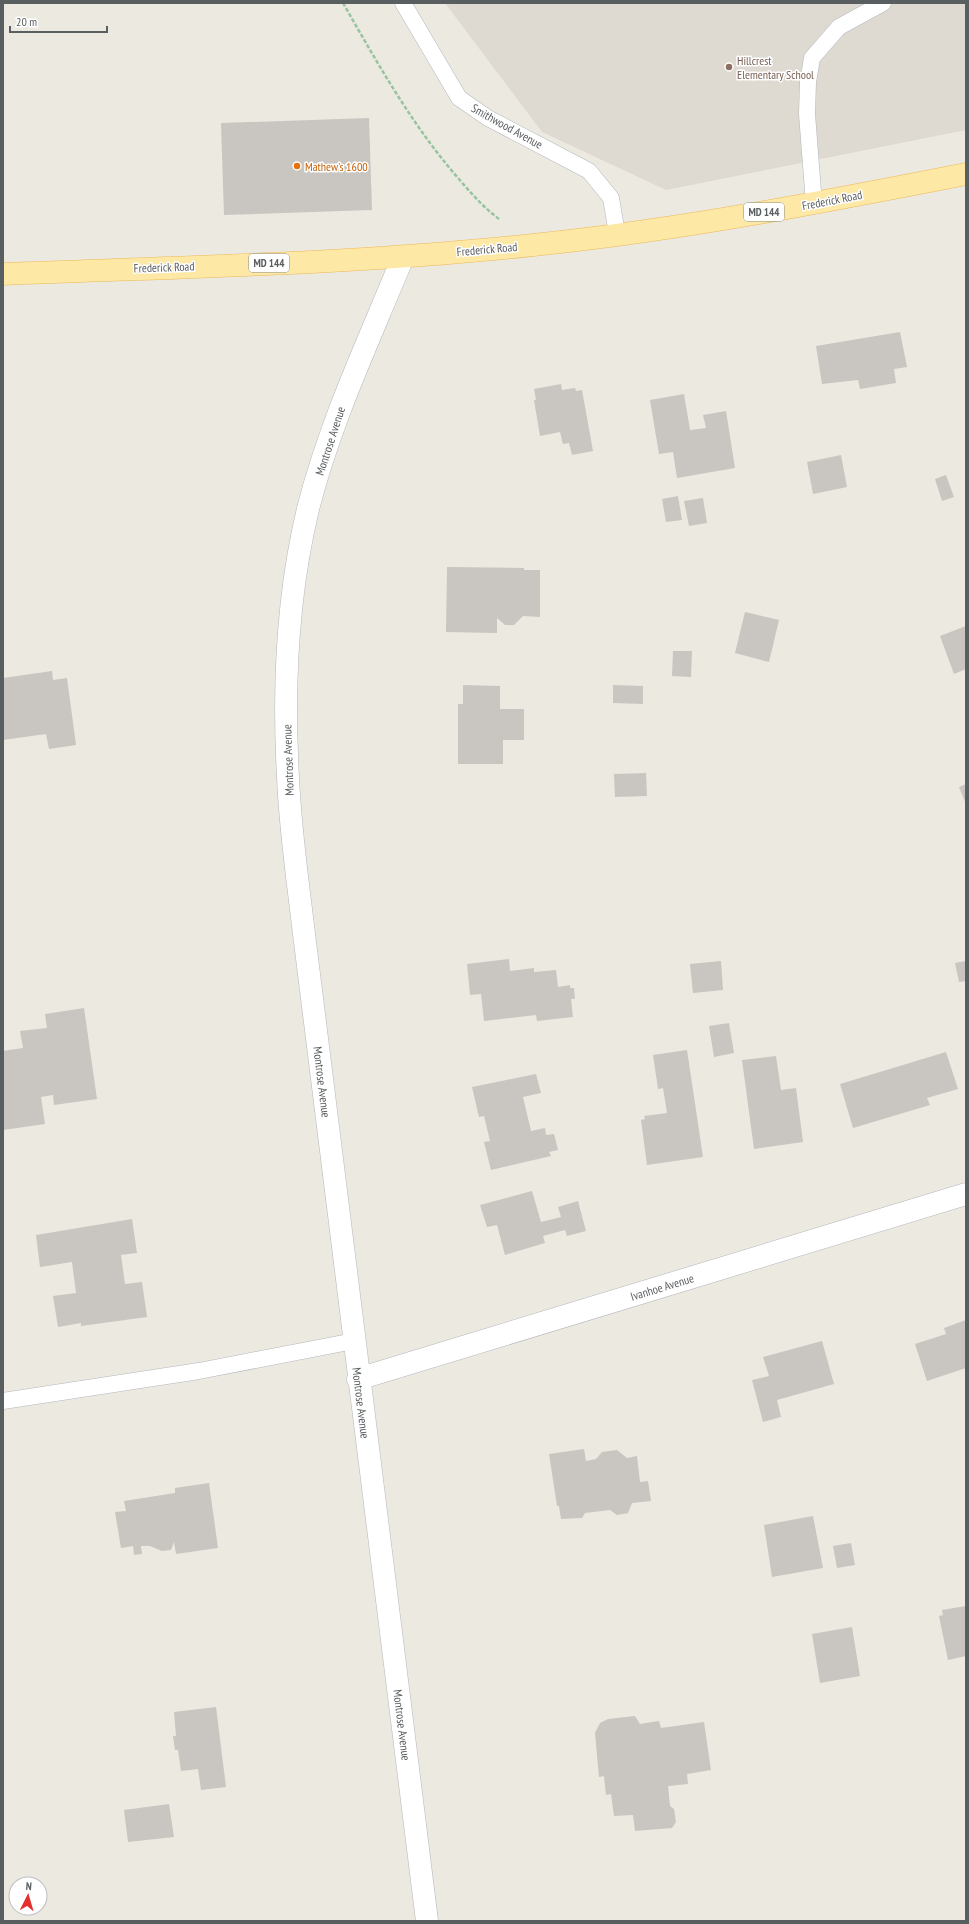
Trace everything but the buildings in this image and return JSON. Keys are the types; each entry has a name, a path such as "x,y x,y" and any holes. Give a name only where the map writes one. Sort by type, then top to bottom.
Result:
{"main road":[{"name":"Frederick Road","path":"3,274 403,257 534,245 814,204 966,174"}],"street":[{"name":"Montrose Avenue","path":"403,257 338,414 308,509 292,594 286,684 288,778 300,895 358,1380 427,1921"},
{"name":"Ivanhoe Avenue","path":"358,1380 966,1194"}],"lane":[{"name":"Smithwood Avenue","path":"403,3 458,98 488,118 589,171 611,198 617,234"},
{"path":"814,204 807,114 808,82 812,58 824,42 839,27 883,3"},
{"path":"3,1401 199,1371 354,1341"}],"path":[{"path":"343,3 390,85 436,152 486,210 534,245"}],"shaded area":[{"name":"Hillcrest Elementary School","path":"445,3 966,3 966,130 666,190 542,132"}],"place":[{"name":"Hillcrest Elementary School","path":"729,67"},
{"name":"Mathew's 1600","path":"297,166"}]}
